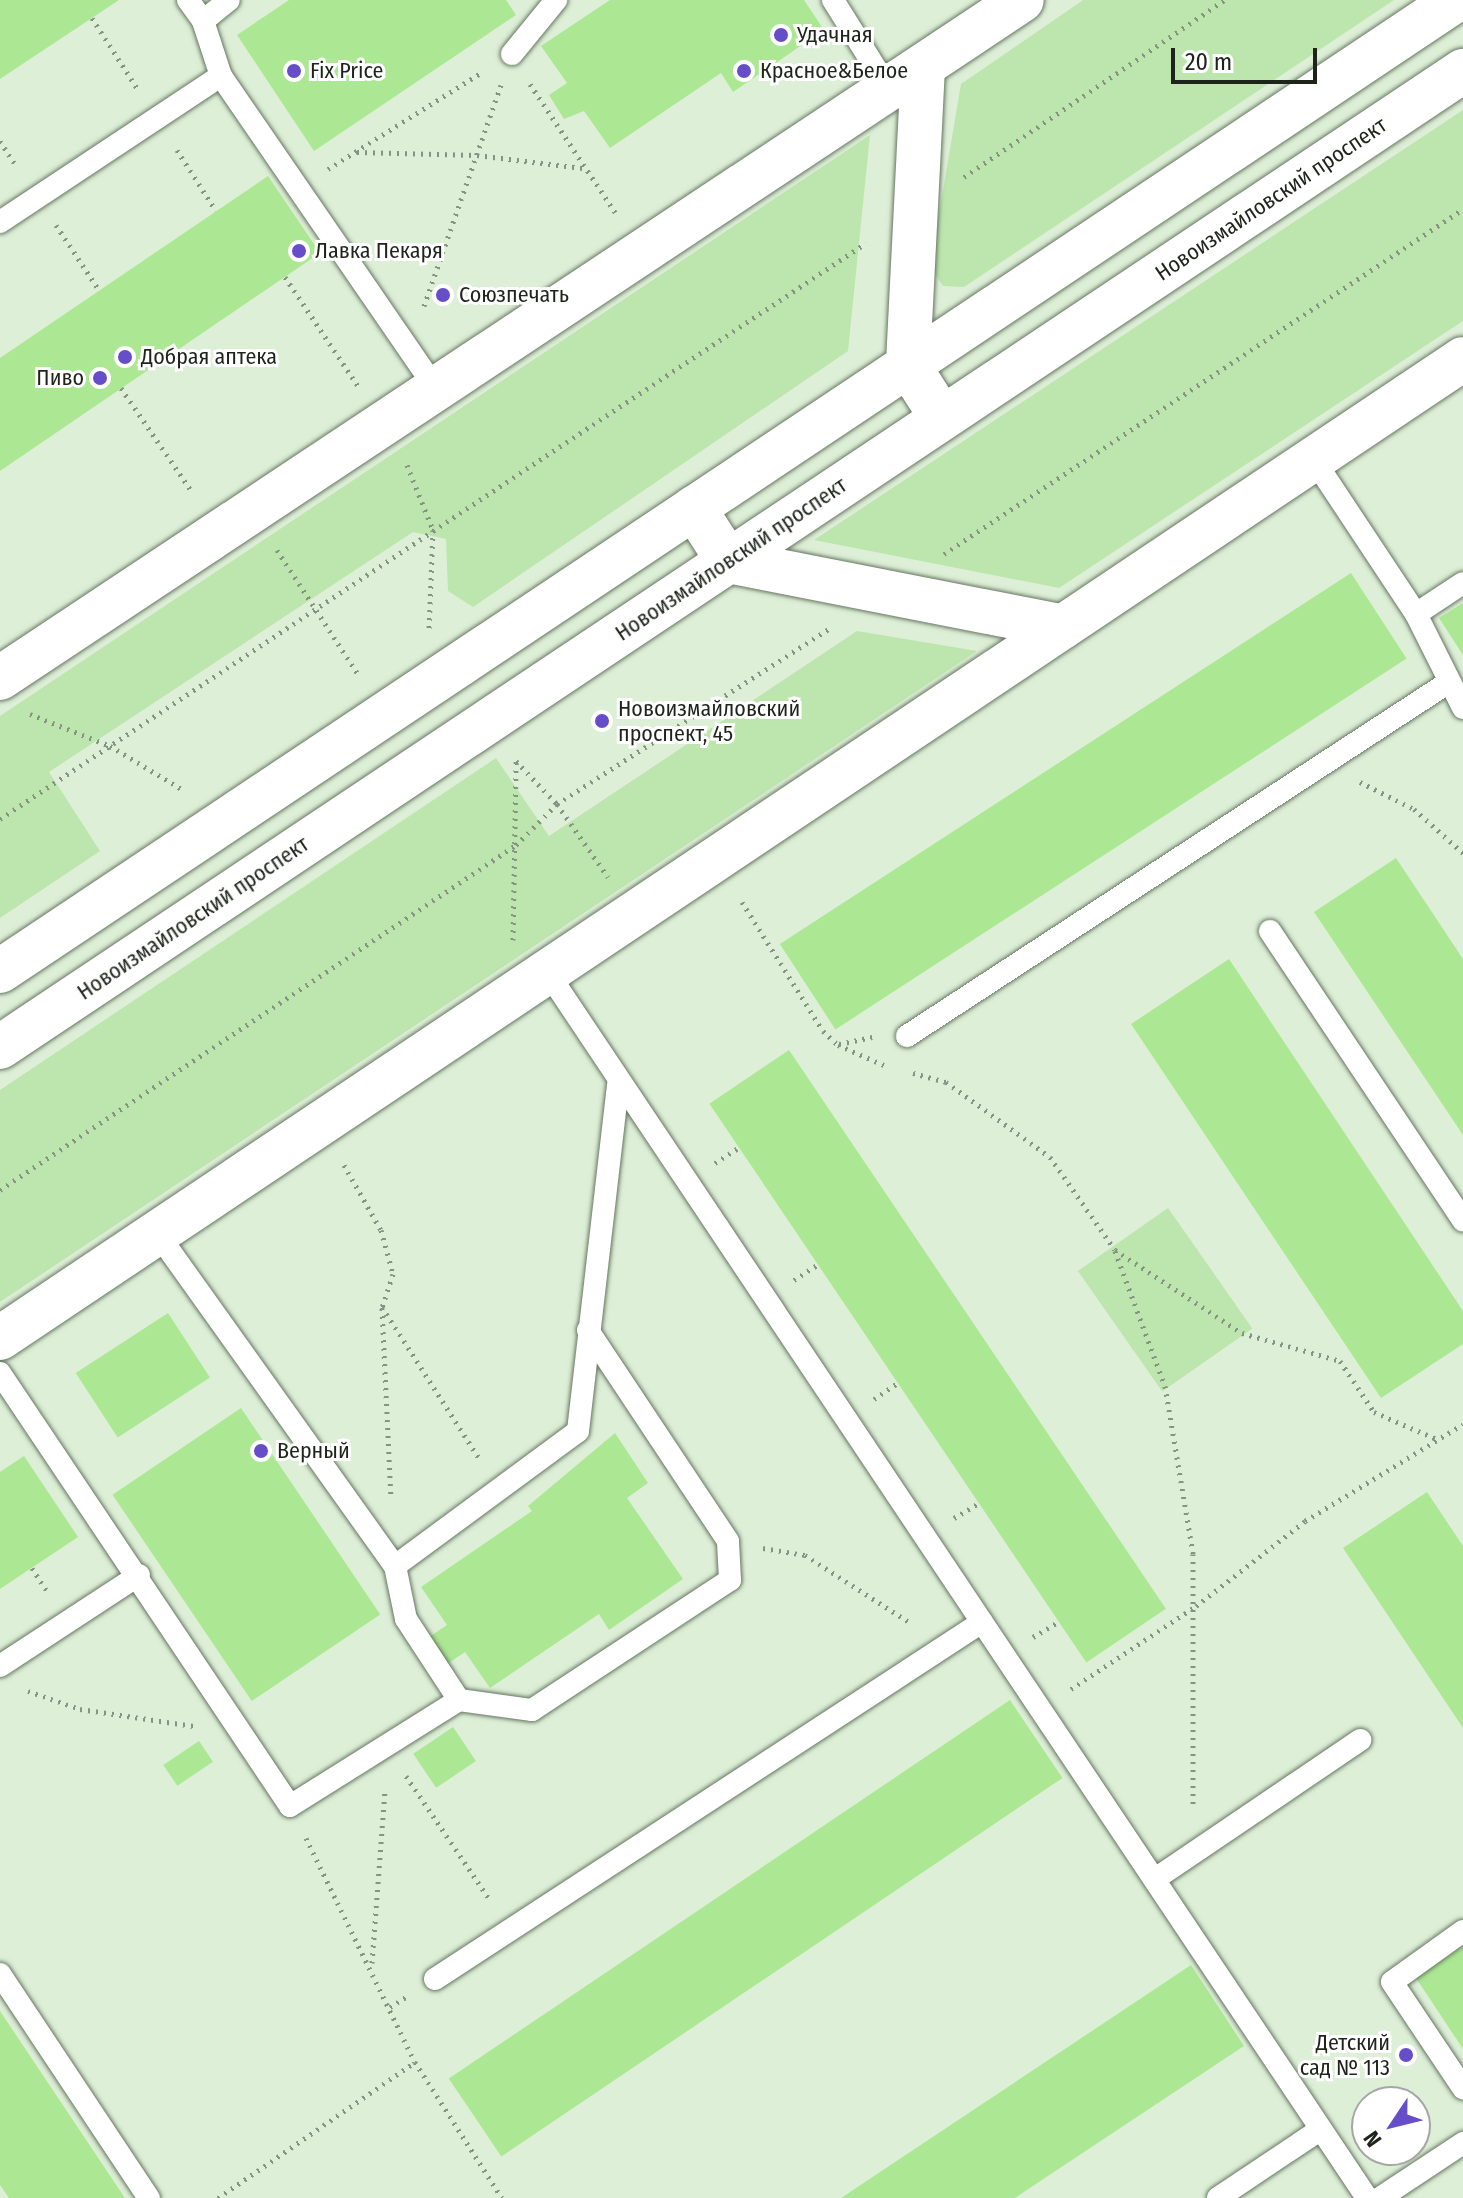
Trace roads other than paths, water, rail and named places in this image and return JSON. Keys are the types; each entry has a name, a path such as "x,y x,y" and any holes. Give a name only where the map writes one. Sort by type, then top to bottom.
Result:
{"street":[{"path":"7,693 252,511 1022,0"},
{"path":"0,971 1456,0"},
{"name":"Новоизмайловский проспект","path":"0,1047 1463,71"},
{"path":"906,77 908,365 942,418"},
{"path":"0,1338 155,1230 529,981 635,915 1312,457 1463,359"},
{"path":"694,508 728,561 1063,627"}],"lane":[{"path":"188,0 203,21 221,76 436,389"},
{"path":"203,21 229,0"},
{"path":"512,54 556,0"},
{"path":"833,0 906,77"},
{"path":"0,222 221,76"},
{"path":"1312,457 1416,614 1446,684 1463,708"},
{"path":"1416,614 1463,583"},
{"path":"907,1036 1446,684"},
{"path":"1270,931 1463,1220"},
{"path":"529,981 618,1084 1155,1879 1318,2131 1367,2198"},
{"path":"395,1566 578,1431 618,1084"},
{"path":"155,1230 395,1566 406,1619 459,1700"},
{"path":"0,1373 139,1575 290,1806 388,1748 459,1700 532,1710 730,1580 728,1541 588,1330"},
{"path":"0,1666 139,1575"},
{"path":"435,1979 982,1622"},
{"path":"1155,1879 1360,1740"},
{"path":"1463,1931 1392,1982 1463,2088"},
{"path":"0,1974 149,2198"},
{"path":"1218,2198 1318,2131"},
{"path":"1380,2198 1463,2143"}],"place":[{"name":"Удачная","path":"781,35"},
{"name":"Fix Price","path":"294,71"},
{"name":"Красное&Белое","path":"744,71"},
{"name":"Лавка Пекаря","path":"299,251"},
{"name":"Союзпечать","path":"443,295"},
{"name":"Добрая аптека","path":"125,357"},
{"name":"Пиво","path":"100,378"},
{"name":"Новоизмайловский проспект, 45","path":"602,721"},
{"name":"Верный","path":"261,1451"},
{"name":"Детский сад № 113","path":"1406,2055"}]}
